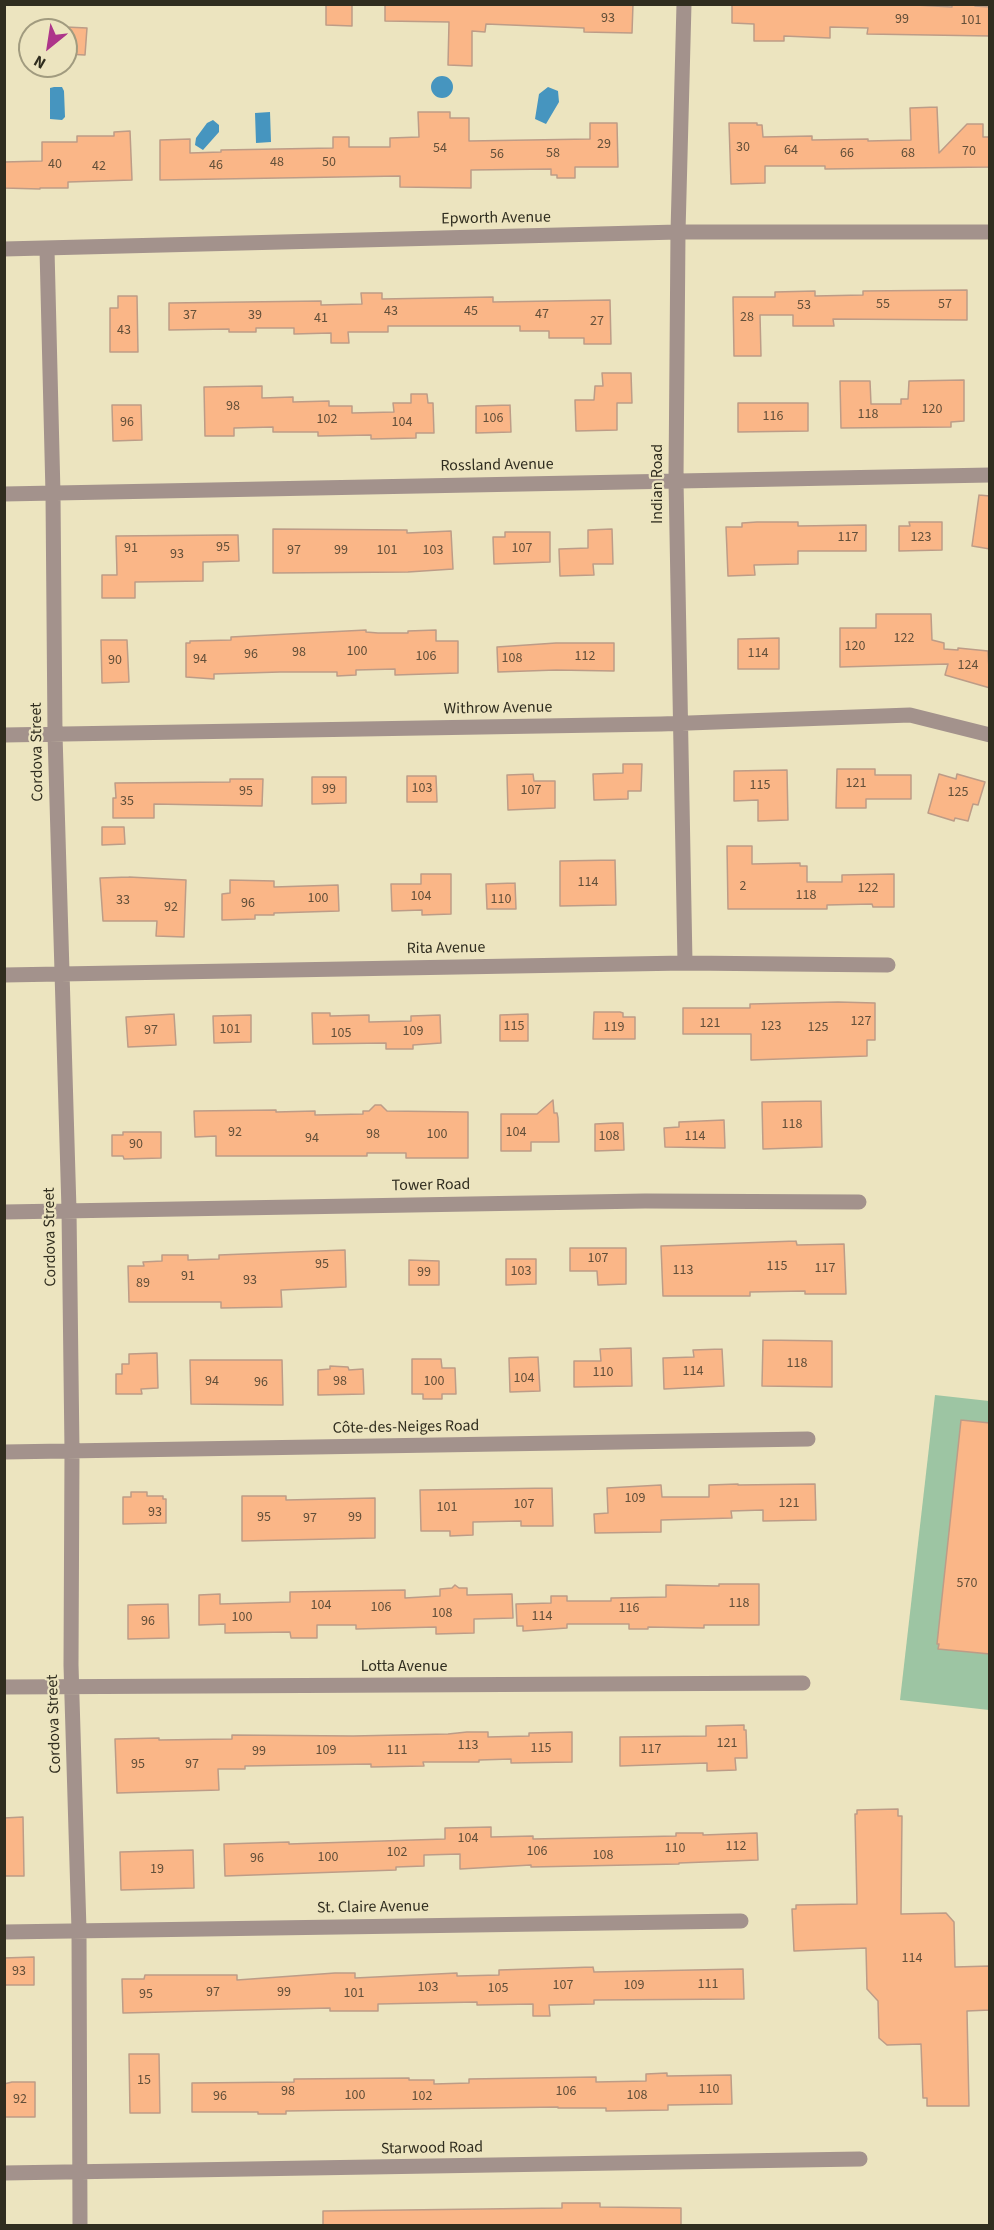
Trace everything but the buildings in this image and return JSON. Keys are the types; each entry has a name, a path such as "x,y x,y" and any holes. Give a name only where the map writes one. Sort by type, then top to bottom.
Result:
{"street":[{"name":"Indian Road","path":"684,4 678,232 676,480 685,963"},
{"name":"Epworth Avenue","path":"4,249 678,232 990,232"},
{"name":"Cordova Street","path":"47,249 53,494 55,734 69,1210 72,1451 71,1665 79,1930 80,2226"},
{"name":"Rossland Avenue","path":"4,495 990,475"},
{"name":"Withrow Avenue","path":"4,735 679,724 910,715 990,735"},
{"name":"Rita Avenue","path":"4,975 685,963 888,965"},
{"name":"Tower Road","path":"4,1212 645,1201 858,1202"},
{"name":"Côte-des-Neiges Road","path":"4,1452 808,1439"},
{"name":"Lotta Avenue","path":"4,1687 803,1683"},
{"name":"St. Claire Avenue","path":"4,1932 741,1921"},
{"name":"Starwood Road","path":"4,2173 860,2159"}],"green space":[{"path":"935,1395 989,1401 989,1710 900,1700"}],"water":[{"path":"442,76 450,79 453,87 450,95 442,98 434,95 431,87 434,79"},
{"path":"62,87 64,91 65,117 62,120 50,119 50,88"},
{"path":"548,87 558,91 559,102 546,124 535,119 539,94"},
{"path":"270,112 271,142 256,143 255,113"},
{"path":"213,120 219,125 219,132 203,150 195,145 196,138 207,123"}]}
